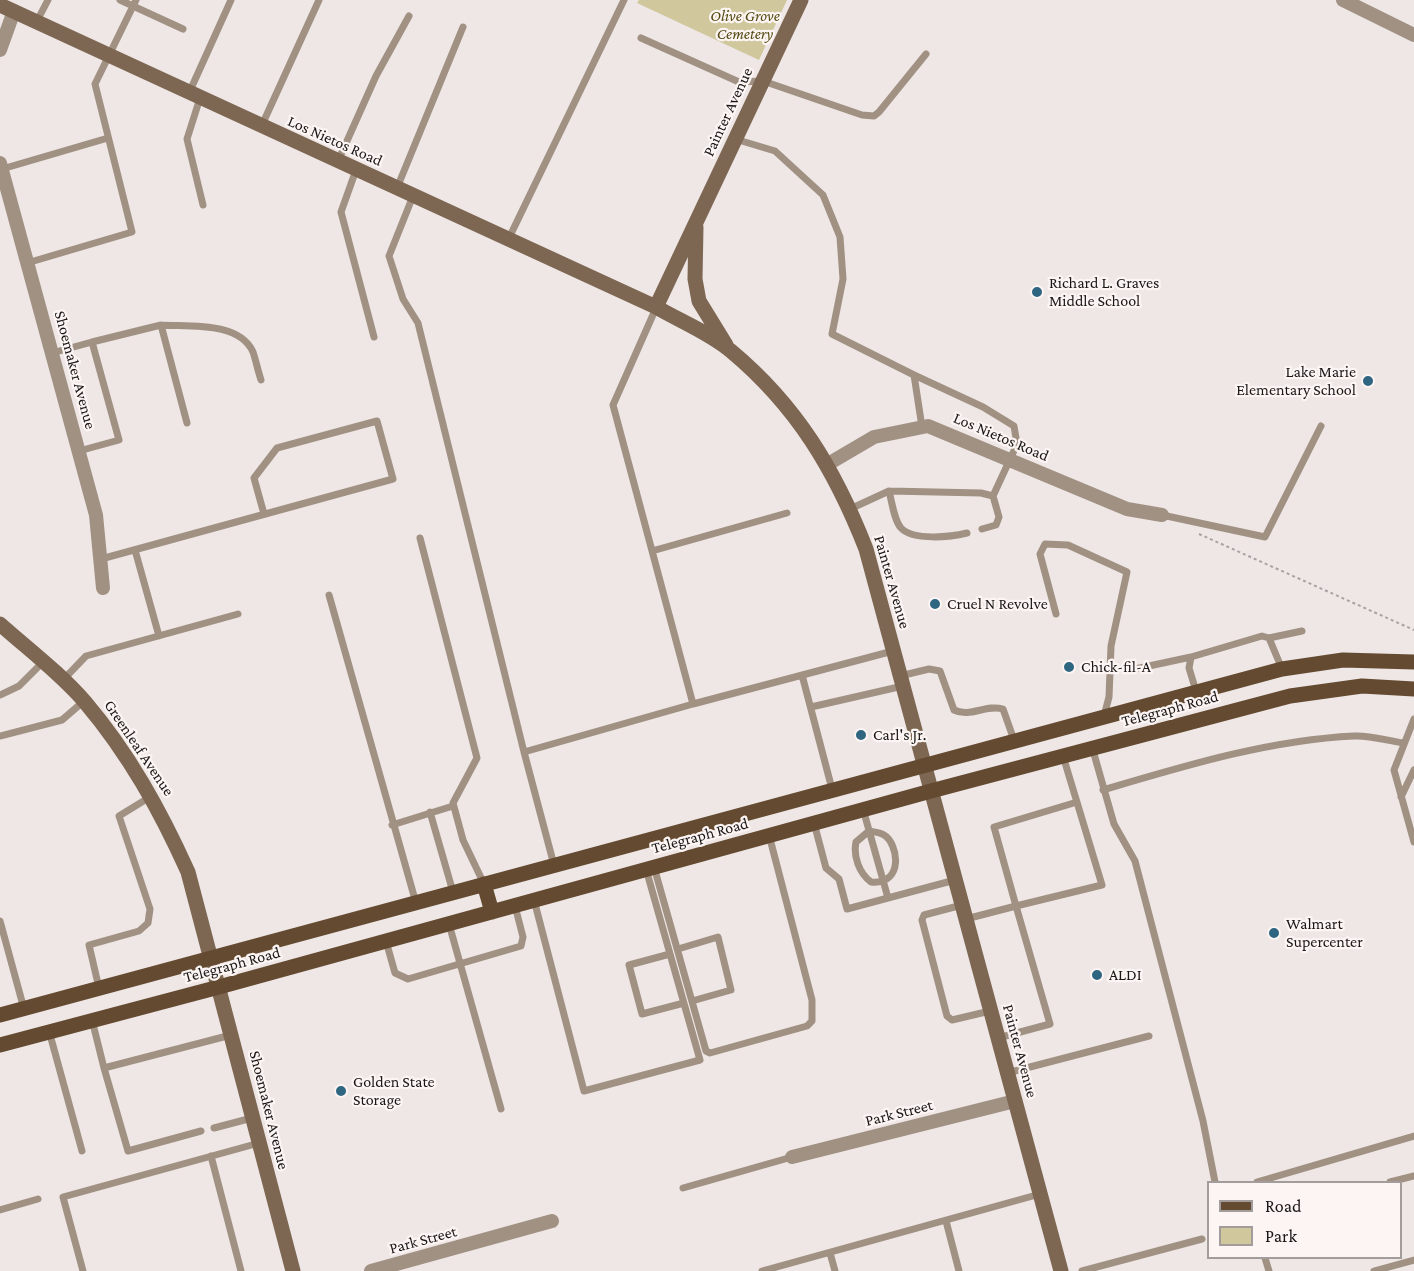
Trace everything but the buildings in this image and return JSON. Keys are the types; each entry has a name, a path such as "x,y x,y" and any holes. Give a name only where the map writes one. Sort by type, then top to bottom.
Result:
{"main road":[{"name":"Painter Avenue","path":"801,0 656,307 729,350 767,385 800,423 828,464 850,509 866,549 1061,1271"},
{"name":"Los Nietos Road","path":"7,8 656,307"},
{"path":"696,222 695,279 699,301 729,350"},
{"name":"Greenleaf Avenue","path":"0,624 84,701 113,736 152,796 188,872 211,958"},
{"name":"Telegraph Road","path":"0,1015 1282,669 1343,660 1414,662"},
{"path":"1282,669 1290,696"},
{"name":"Telegraph Road","path":"0,1045 1092,747 1290,696 1362,686 1414,689"},
{"path":"1092,747 1104,716"},
{"path":"484,884 492,912"},
{"name":"Shoemaker Avenue","path":"211,958 293,1271"}],"street":[{"path":"1343,0 1414,35"},
{"path":"0,50 7,8"},
{"name":"Shoemaker Avenue","path":"1,166 96,515 103,588"},
{"name":"Los Nietos Road","path":"828,464 874,437 928,426 1127,509 1162,515"},
{"name":"Park Street","path":"792,1157 1015,1101"},
{"name":"Park Street","path":"371,1271 552,1221"}],"lane":[{"path":"37,21 48,0"},
{"path":"120,0 134,3 183,29"},
{"path":"202,205 187,139 194,96 231,0"},
{"path":"261,127 319,0"},
{"path":"508,239 624,0"},
{"path":"27,263 132,232 95,84 111,56 134,3"},
{"path":"338,161 376,76 409,16"},
{"path":"397,188 463,27"},
{"path":"641,38 739,82 763,81 862,116 874,116 926,54"},
{"path":"1,166 108,138"},
{"path":"735,140 775,151 823,195 840,237 843,279 832,334 983,407 1014,426 1017,444 993,496 999,517 996,525 982,529"},
{"path":"356,170 341,212 374,337"},
{"path":"413,196 389,256 403,299 418,323 554,865"},
{"path":"656,307 613,405 693,704"},
{"path":"52,353 161,325 214,328 236,336 252,351 261,380"},
{"path":"161,325 187,423"},
{"path":"79,451 119,440 92,342"},
{"path":"914,375 922,427"},
{"path":"101,559 393,479 377,421 277,448 254,478 264,514"},
{"path":"1162,515 1265,537 1321,426"},
{"path":"850,509 889,491 981,493 993,496"},
{"path":"889,491 899,526 909,535 967,533"},
{"path":"652,550 788,513"},
{"path":"420,538 477,759 453,806 463,840 484,884"},
{"path":"1056,614 1040,554 1045,544 1068,545 1127,572 1111,646 1109,697 1104,716"},
{"path":"135,550 159,636"},
{"path":"329,595 392,825 416,903"},
{"path":"63,680 86,656 238,614"},
{"path":"1135,669 1191,657 1262,636 1269,638 1302,631"},
{"path":"1269,638 1282,669"},
{"path":"524,752 893,651"},
{"path":"1191,657 1189,668 1196,691"},
{"path":"0,694 19,687 43,662"},
{"path":"811,707 901,681 928,669 940,671 954,710 963,714 993,707 1003,709 1014,740"},
{"path":"802,675 832,789"},
{"path":"0,736 62,720 84,701"},
{"path":"1414,719 1394,770 1414,842"},
{"path":"1103,790 1178,768 1273,746 1356,736 1404,743"},
{"path":"1092,747 1114,824 1135,861 1203,1120 1215,1181"},
{"path":"990,1011 952,1020 947,1016 922,920 924,915 1016,906 1102,885 1063,756"},
{"path":"1401,798 1414,770"},
{"path":"99,988 89,945 139,931 148,923 150,909 118,816 152,796"},
{"path":"998,1038 1050,1024 994,827 1077,802"},
{"path":"392,825 453,806"},
{"path":"863,809 888,898"},
{"path":"430,812 453,892"},
{"path":"814,823 826,868 838,879 847,909 955,880"},
{"path":"869,831 886,836 892,848 895,869 891,878 884,882 871,882 860,869 855,850 856,842 869,831"},
{"path":"650,868 678,949 706,1051 710,1053 807,1026 812,1021 812,1000 769,835"},
{"path":"534,900 584,1091 700,1060 670,954 650,868"},
{"path":"386,941 395,972 401,978 408,979 521,946 523,937 515,906"},
{"path":"0,921 24,1009"},
{"path":"449,924 501,1109"},
{"path":"678,949 718,937 731,990 692,1001"},
{"path":"670,954 629,965 642,1014 684,1003"},
{"path":"92,1020 128,1151 201,1131"},
{"path":"50,1031 82,1151"},
{"path":"104,1068 231,1035"},
{"path":"1007,1073 1149,1036"},
{"path":"214,1128 252,1118"},
{"path":"1260,1181 1414,1136"},
{"path":"83,1271 63,1197 259,1143"},
{"path":"211,1156 241,1271"},
{"path":"683,1188 792,1157"},
{"path":"1394,1181 1414,1176"},
{"path":"762,1271 1040,1194"},
{"path":"0,1210 38,1199"},
{"path":"946,1221 959,1271"},
{"path":"1082,1271 1202,1239"},
{"path":"830,1253 835,1271"},
{"path":"1374,1271 1414,1260"}],"path":[{"path":"1197,533 1414,630"}],"green space":[{"name":"Olive Grove Cemetery","path":"639,0 787,0 759,60 637,3"}],"place":[{"name":"Richard L. Graves Middle School","path":"1037,292"},
{"name":"Lake Marie Elementary School","path":"1368,381"},
{"name":"Cruel N Revolve","path":"935,604"},
{"name":"Chick-fil-A","path":"1069,667"},
{"name":"Carl's Jr.","path":"861,735"},
{"name":"Walmart Supercenter","path":"1274,933"},
{"name":"ALDI","path":"1097,975"},
{"name":"Golden State Storage","path":"341,1091"}]}
